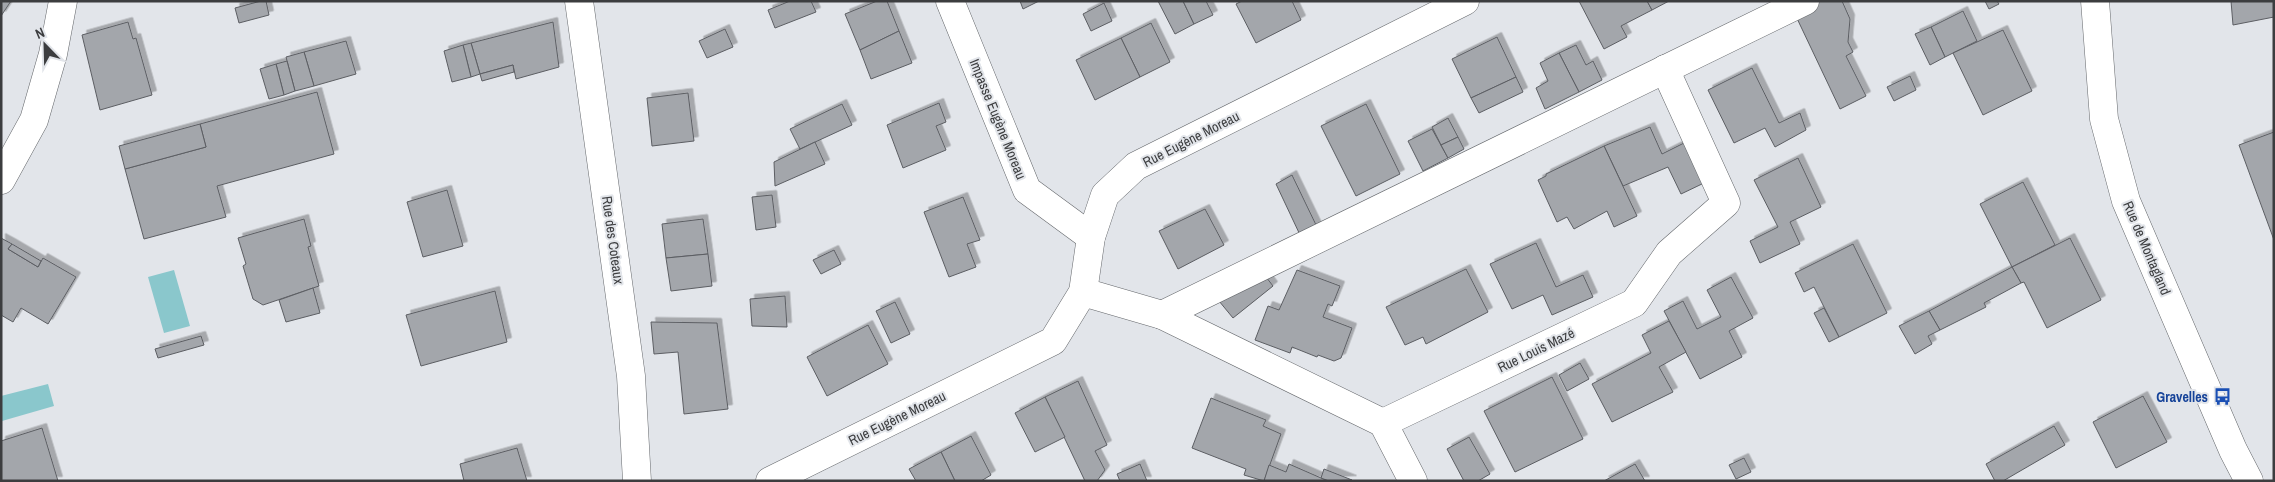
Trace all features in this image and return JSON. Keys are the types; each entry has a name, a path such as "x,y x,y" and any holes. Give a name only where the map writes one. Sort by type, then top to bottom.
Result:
{"street":[{"path":"1,180 34,120 53,54 63,1"},
{"name":"Rue des Coteaux","path":"579,1 631,376 639,480"},
{"name":"Impasse Eugène Moreau","path":"950,1 1027,190 1092,237"},
{"name":"Rue Eugène Moreau","path":"770,481 1053,341 1083,292 1092,237 1105,195 1136,166 1465,1"},
{"path":"1162,315 1805,1"},
{"name":"Rue de Montagland","path":"2095,1 2104,119 2126,201 2233,450 2249,481"},
{"name":"Rue Louis Mazé","path":"1383,423 1634,303 1669,254 1726,203 1665,69"},
{"path":"1083,292 1162,315 1383,423 1413,481"}],"water":[{"path":"174,270 190,326 164,333 148,277"},
{"path":"48,384 54,406 2,421 1,396"}],"building":[{"path":"1,1 11,1 1,16"},
{"path":"266,1 269,15 239,23 235,8"},
{"path":"790,1 811,1 816,12 775,28 768,10"},
{"path":"877,1 887,1 899,31 860,50 845,14"},
{"path":"1020,1 1039,1 1023,9"},
{"path":"1158,1 1183,1 1194,24 1175,34"},
{"path":"1183,1 1206,1 1213,15 1194,24"},
{"path":"1242,1 1292,1 1301,20 1256,43 1236,4"},
{"path":"1579,1 1647,1 1652,10 1621,26 1627,37 1604,49"},
{"path":"1647,1 1669,1 1652,10"},
{"path":"1810,1 1842,1 1850,19 1848,42 1853,52 1846,56 1866,96 1840,109 1793,10"},
{"path":"1985,1 1997,1 1999,4 1989,9"},
{"path":"2231,1 2274,1 2274,17 2233,25"},
{"path":"1104,3 1112,21 1091,31 1083,14"},
{"path":"1963,11 1977,41 1945,57 1931,27"},
{"path":"128,22 133,39 136,38 152,95 100,110 82,35"},
{"path":"553,22 559,67 516,79 513,65 480,74 471,43"},
{"path":"1151,23 1170,62 1140,77 1121,38"},
{"path":"1931,27 1945,57 1930,65 1915,34"},
{"path":"725,29 733,47 707,58 699,41"},
{"path":"2003,30 2032,91 1983,115 1953,53"},
{"path":"899,31 912,63 871,79 860,50"},
{"path":"1497,37 1516,77 1471,98 1452,59"},
{"path":"1121,38 1140,77 1095,100 1076,60"},
{"path":"346,41 356,74 314,86 304,52"},
{"path":"471,43 480,74 471,77 463,45"},
{"path":"463,45 471,77 452,82 444,51"},
{"path":"1576,45 1586,65 1593,61 1602,80 1579,92 1559,53"},
{"path":"304,52 314,86 295,91 286,57"},
{"path":"1559,53 1579,92 1545,109 1536,88 1548,81 1540,63"},
{"path":"287,61 295,91 284,95 276,64"},
{"path":"276,64 284,95 269,99 260,69"},
{"path":"513,65 514,72 482,81 480,74"},
{"path":"1752,68 1779,123 1800,113 1806,130 1775,147 1765,128 1734,143 1708,90"},
{"path":"1910,76 1916,90 1894,101 1887,87"},
{"path":"1516,77 1523,92 1479,113 1471,98"},
{"path":"317,92 334,154 217,186 226,217 144,239 125,169 206,147 200,124"},
{"path":"688,93 694,141 652,146 647,98"},
{"path":"939,103 946,122 936,126 946,150 903,168 887,125"},
{"path":"842,104 852,125 800,149 790,129"},
{"path":"1366,104 1400,174 1356,196 1321,126"},
{"path":"1448,118 1458,137 1441,145 1432,127"},
{"path":"200,124 206,147 125,169 119,146"},
{"path":"1650,127 1662,154 1684,143 1704,183 1681,194 1668,167 1623,186 1604,146"},
{"path":"1432,129 1448,158 1423,171 1408,141"},
{"path":"2274,132 2274,240 2239,145"},
{"path":"1458,137 1464,149 1448,158 1441,145"},
{"path":"815,142 825,164 775,186 774,162"},
{"path":"1604,146 1637,216 1614,227 1607,211 1574,229 1567,217 1557,222 1538,180 1546,176 1546,174"},
{"path":"1798,158 1821,207 1790,222 1800,244 1760,263 1750,241 1778,227 1754,180"},
{"path":"1292,175 1318,229 1301,237 1276,184"},
{"path":"2023,182 2055,245 2012,267 1980,204"},
{"path":"447,190 463,246 423,257 407,202"},
{"path":"772,195 776,227 756,230 752,197"},
{"path":"963,197 980,240 967,244 976,267 949,277 924,212"},
{"path":"1205,209 1224,245 1178,269 1159,231"},
{"path":"304,219 311,246 308,247 319,286 263,305 253,299 243,266 246,264 238,238"},
{"path":"703,219 708,254 666,258 662,224"},
{"path":"1,238 12,244 8,249 38,267 43,258 76,277 48,324 21,308 13,322 1,315"},
{"path":"2070,238 2101,300 2047,328 2024,282 2021,283 2012,267"},
{"path":"1536,243 1556,287 1583,275 1593,297 1552,315 1543,295 1512,309 1490,264"},
{"path":"12,244 41,261 38,267 8,249"},
{"path":"1853,244 1887,313 1839,337 1814,287 1804,292 1795,273"},
{"path":"834,250 841,264 821,274 813,260"},
{"path":"708,254 712,286 671,291 666,258"},
{"path":"2012,267 2021,283 1984,303 1986,307 1940,330 1929,311"},
{"path":"1260,269 1273,286 1233,318 1219,301"},
{"path":"1466,269 1488,312 1426,344 1423,337 1405,345 1386,307"},
{"path":"1297,270 1340,286 1332,306 1328,304 1323,317 1352,328 1341,358 1334,361 1318,355 1317,357 1292,347 1290,353 1255,340 1268,306 1279,310"},
{"path":"1731,277 1753,318 1729,331 1742,357 1700,379 1664,311 1683,301 1697,329 1721,317 1707,290"},
{"path":"313,288 320,313 286,322 279,300"},
{"path":"495,291 507,342 421,366 406,315"},
{"path":"785,296 787,327 752,326 750,299"},
{"path":"895,302 910,334 891,343 876,311"},
{"path":"1824,308 1839,337 1829,342 1814,313"},
{"path":"1929,311 1940,330 1928,336 1932,344 1915,354 1899,326"},
{"path":"1669,321 1686,352 1659,367 1673,392 1612,422 1592,384 1651,353 1642,335"},
{"path":"651,322 717,323 728,409 684,414 678,352 654,354"},
{"path":"868,325 888,364 827,396 807,357"},
{"path":"201,336 204,345 158,358 155,349"},
{"path":"1580,363 1589,379 1567,391 1559,375"},
{"path":"1552,377 1583,439 1515,472 1484,411"},
{"path":"1078,381 1107,445 1095,451 1105,470 1097,481 1085,481 1045,397"},
{"path":"2143,396 2167,442 2116,468 2093,422"},
{"path":"1045,397 1065,437 1035,452 1015,413"},
{"path":"1211,398 1266,420 1263,426 1281,434 1264,481 1244,475 1246,469 1192,448"},
{"path":"2054,426 2065,445 2003,481 1995,481 1986,464"},
{"path":"42,428 58,481 1,481 1,441"},
{"path":"971,436 991,475 981,481 955,481 941,452"},
{"path":"1469,437 1490,474 1478,481 1464,481 1447,449"},
{"path":"517,448 527,481 464,481 460,464"},
{"path":"941,452 955,481 916,481 909,469"},
{"path":"1744,458 1751,472 1736,479 1729,465"},
{"path":"1140,464 1147,481 1120,481 1117,474"},
{"path":"1289,464 1329,481 1264,481 1269,465 1286,472"},
{"path":"1635,464 1645,481 1604,481"},
{"path":"1324,469 1352,480 1329,481 1321,478"}],"place":[{"name":"Gravelles","path":"2222,397"}]}
